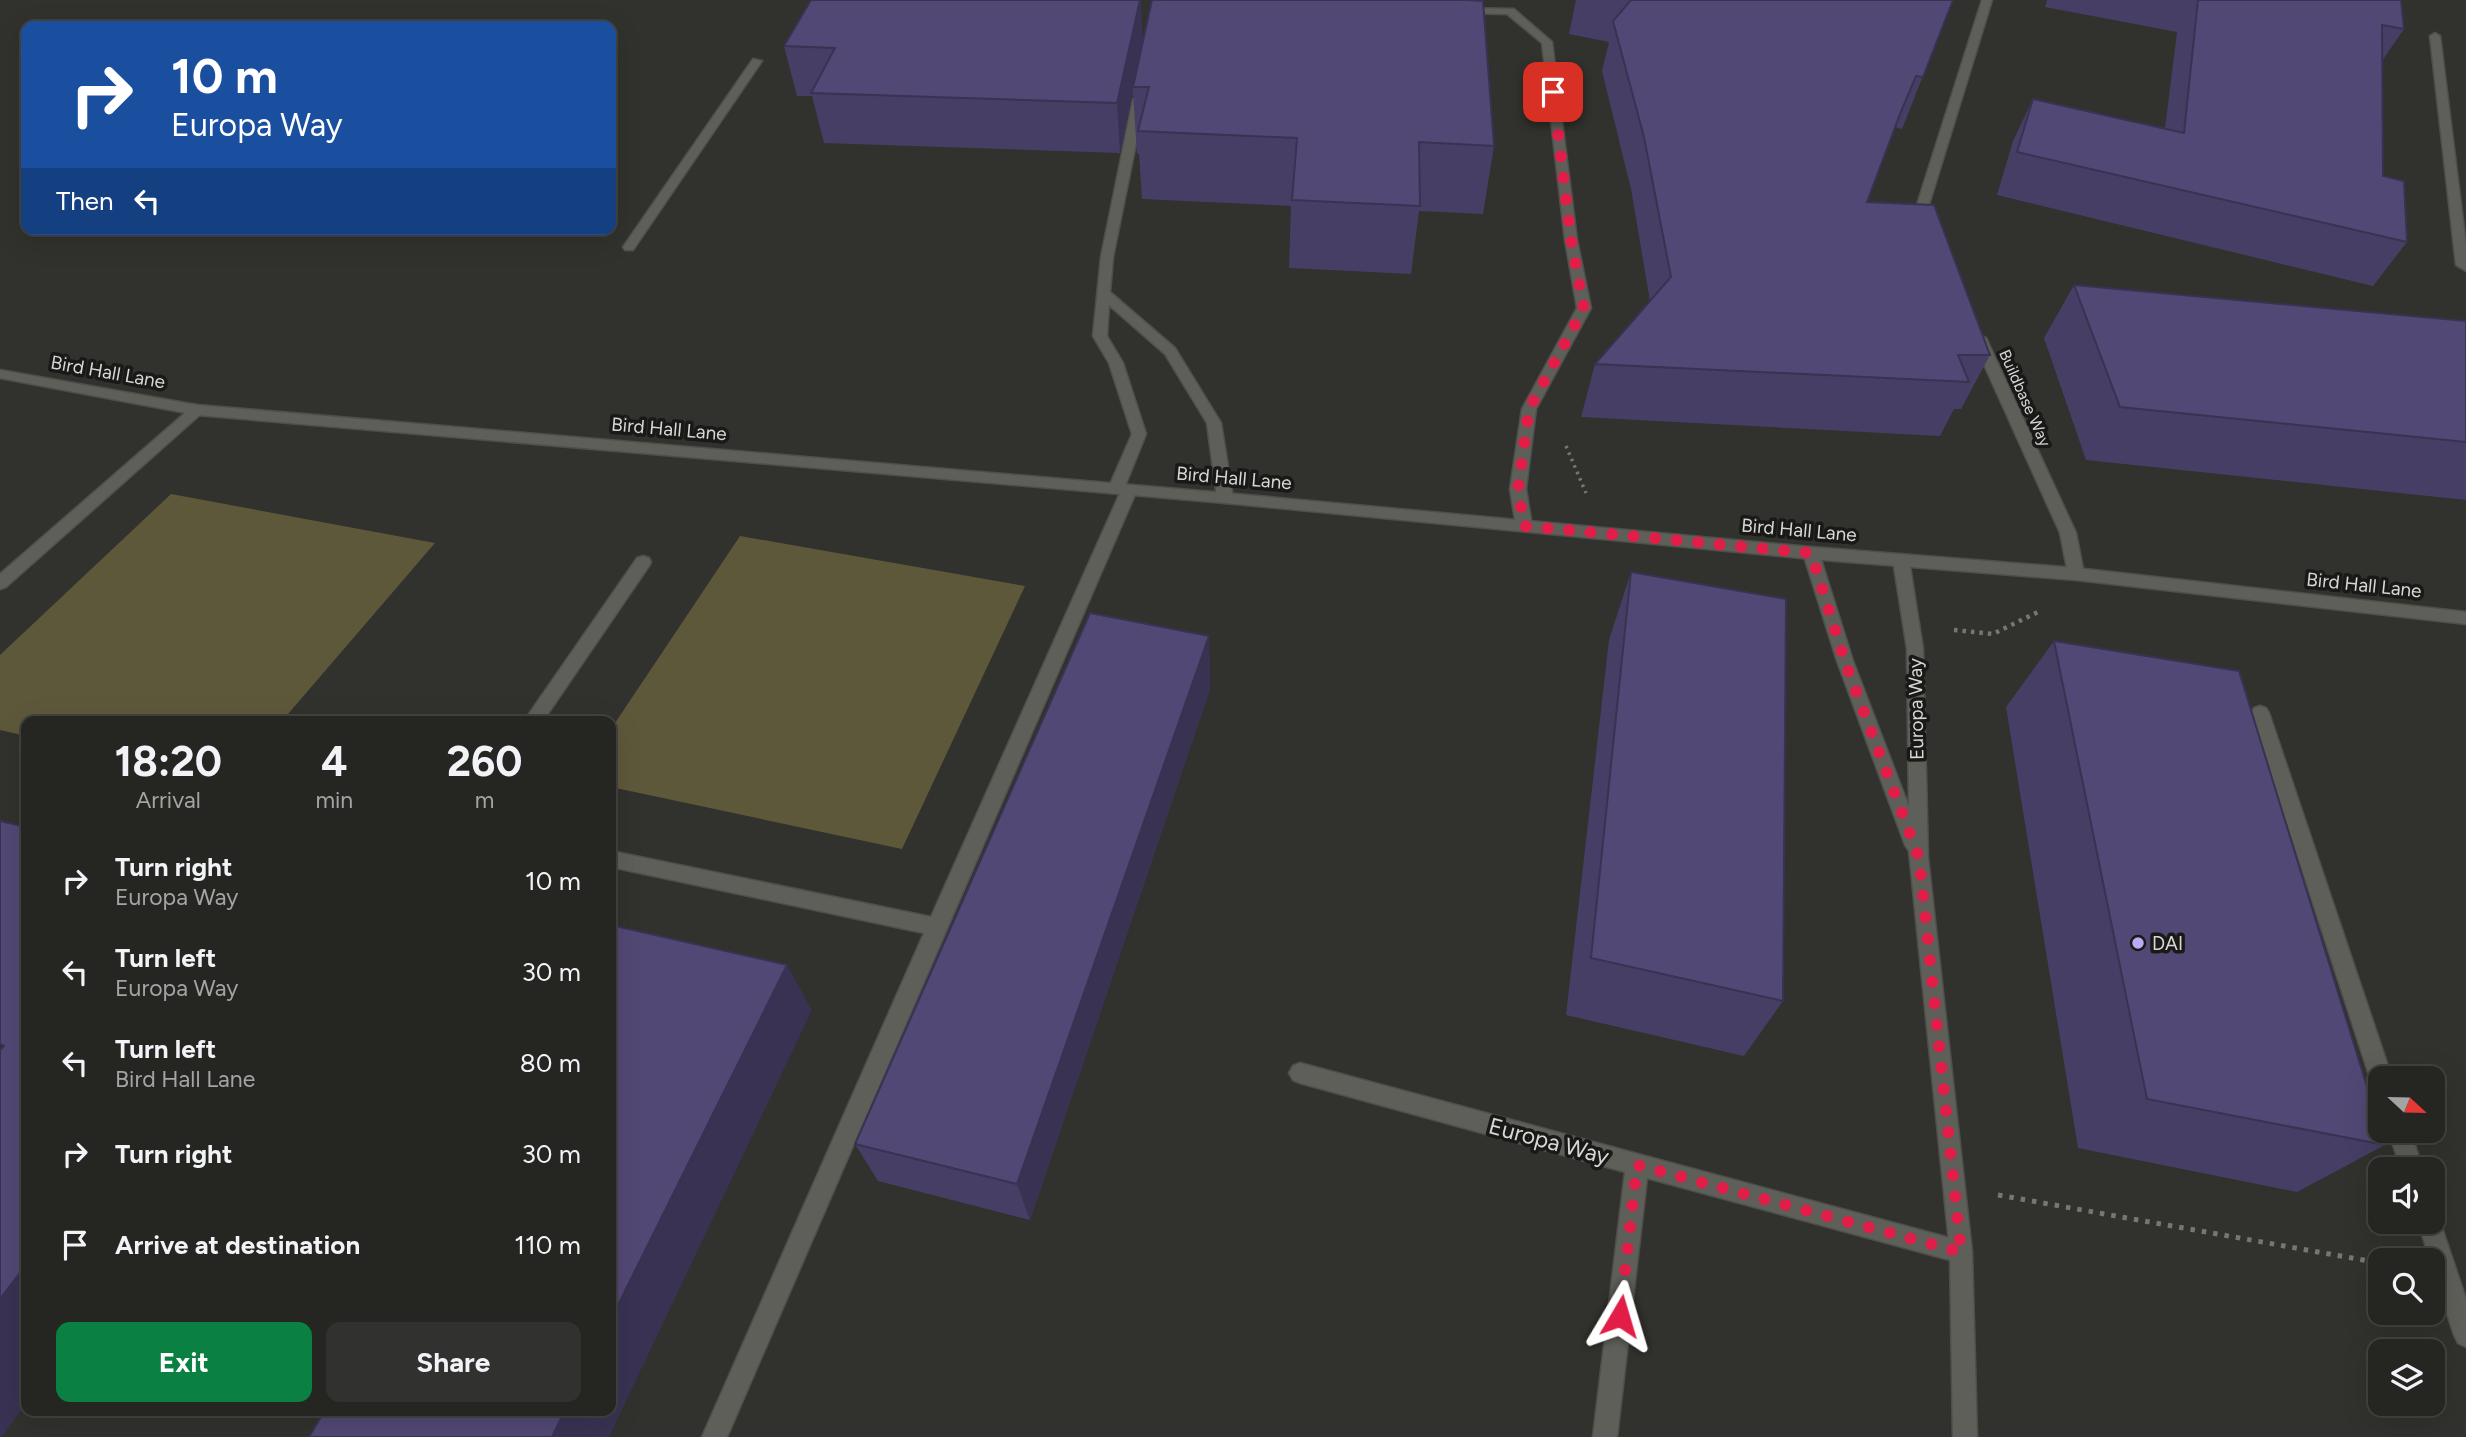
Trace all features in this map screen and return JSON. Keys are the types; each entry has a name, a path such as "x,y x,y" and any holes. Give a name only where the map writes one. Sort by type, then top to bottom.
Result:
{"street":[{"path":"1932,234 1921,211 1987,0"},
{"path":"1443,9 1510,11 1547,42 1571,240 1584,308 1529,409 1518,489 1524,526"},
{"path":"2435,36 2462,265 2466,267"},
{"path":"629,247 757,61"},
{"path":"714,1437 1123,489 1139,434 1116,363 1100,336 1107,257 1143,81"},
{"path":"1103,292 1170,351 1214,423 1225,498"},
{"name":"Buildbase Way","path":"1972,323 2068,533 2076,574"},
{"name":"Bird Hall Lane","path":"0,374 197,410 1225,498 1811,553 2076,574 2466,618"},
{"path":"0,583 197,410"},
{"name":"Europa Way","path":"1811,553 1845,662 1919,858"},
{"name":"Europa Way","path":"1901,560 1915,649 1919,858 1961,1252 1965,1437"},
{"path":"536,716 643,562"},
{"path":"2260,713 2378,1066"},
{"path":"616,860 935,927"},
{"name":"Europa Way","path":"1300,1073 1961,1252"},
{"path":"1605,1437 1637,1165"},
{"path":"2433,1234 2466,1335"}],"path":[{"path":"1952,1187 2368,1261"}],"shaded area":[{"path":"171,494 435,543 286,716 21,716 21,735 0,730 0,655"},
{"path":"740,536 1025,586 902,849 616,788 616,722"}],"building":[{"path":"811,0 1140,0 1117,103 811,93 835,48 784,46"},
{"path":"1152,0 1483,1 1494,146 1419,142 1420,206 1292,200 1297,138 1138,131 1149,87 1133,87"},
{"path":"1631,0 1953,0 1923,77 1916,76 1867,202 1934,205 1990,355 1958,355 1969,382 1595,364 1671,277 1644,137 1613,21"},
{"path":"2198,0 2401,0 2404,29 2382,25 2383,176 2404,181 2407,242 2017,152 2033,99 2184,133"},
{"path":"2074,285 2466,321 2466,442 2120,407"},
{"path":"1631,572 1786,599 1783,1001 1591,958"},
{"path":"1090,613 1209,636 1017,1184 855,1144"},
{"path":"2054,641 2239,671 2368,1090 2368,1142 2147,1099"},
{"path":"0,821 21,826 21,1272 0,1299 0,1050 4,1046 0,1044"},
{"path":"616,926 787,965 616,1309"},
{"path":"321,1416 562,1416 552,1437 309,1437"}],"place":[{"name":"DAI","path":"2138,943"}],"route":[{"path":"1553,92 1571,240 1584,308 1529,409 1518,489 1524,526 1811,553 1845,662 1919,858 1961,1252 1637,1165 1620,1316"}]}
